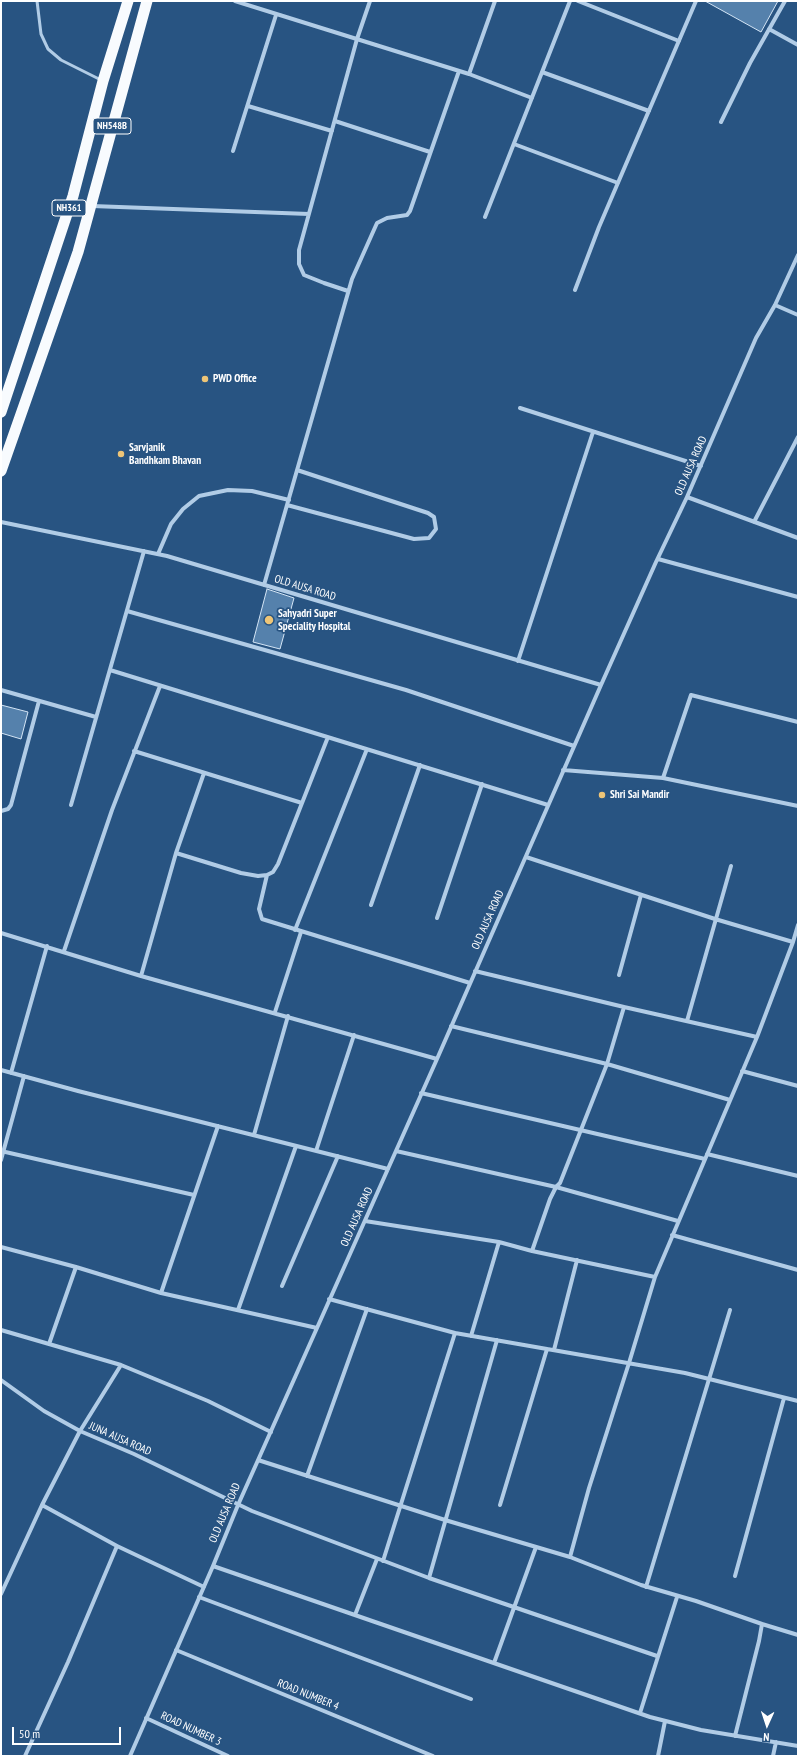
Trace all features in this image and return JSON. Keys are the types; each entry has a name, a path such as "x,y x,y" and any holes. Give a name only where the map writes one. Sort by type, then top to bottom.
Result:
{"highway":[{"name":"NH361","path":"1,412 73,196 103,81 128,1"},
{"name":"NH548B","path":"1,471 78,252 147,1"}],"street":[{"path":"234,1 458,70 532,98"},
{"path":"348,291 304,275 299,264 299,250 370,1"},
{"path":"469,74 495,1"},
{"path":"485,217 570,1"},
{"path":"578,1 678,41"},
{"path":"575,290 599,227 696,1"},
{"path":"721,122 785,1"},
{"path":"233,151 276,14"},
{"path":"769,29 798,45"},
{"path":"264,585 348,291 377,223 387,218 407,215 410,211 458,70"},
{"path":"542,72 649,111"},
{"path":"248,106 332,131"},
{"path":"335,121 430,152"},
{"path":"514,144 618,183"},
{"path":"91,206 309,214"},
{"name":"OLD AUSA ROAD","path":"130,1756 238,1505 437,1059 563,770 658,559 688,497 756,338 776,305 798,255"},
{"path":"776,305 798,315"},
{"path":"520,408 701,466"},
{"path":"518,660 593,432"},
{"path":"754,522 797,443 798,437"},
{"path":"287,505 405,538 429,538 436,529 434,517 428,513 297,470"},
{"path":"158,554 171,524 183,509 199,496 228,490 252,491 289,500"},
{"path":"688,497 798,538"},
{"name":"OLD AUSA ROAD","path":"1,522 158,554 601,685"},
{"path":"71,805 144,551"},
{"path":"658,559 798,597"},
{"path":"126,611 406,690 574,746"},
{"path":"110,670 548,805"},
{"path":"64,951 112,810 160,686"},
{"path":"1,690 96,717"},
{"path":"663,778 691,695 798,722"},
{"path":"1,811 8,809 11,805 39,701"},
{"path":"176,853 241,873 258,876 267,875 273,872 278,864 328,737"},
{"path":"295,930 367,749"},
{"path":"134,751 302,803"},
{"path":"371,905 420,765"},
{"path":"563,770 663,778 798,806"},
{"path":"141,976 176,853 204,773"},
{"path":"437,918 482,784"},
{"path":"526,856 715,919 793,942"},
{"path":"687,1021 731,866"},
{"path":"267,875 259,909 259,915 262,919 470,983"},
{"path":"619,975 641,895"},
{"path":"570,1557 589,1488 655,1277 757,1037 798,925"},
{"path":"275,1012 301,932"},
{"path":"1,933 64,951 141,976 275,1012 437,1059"},
{"path":"11,1073 47,946"},
{"path":"475,971 757,1037"},
{"path":"532,1251 550,1200 556,1187 560,1183 607,1064 624,1007"},
{"path":"254,1135 288,1016"},
{"path":"451,1026 607,1064 730,1100"},
{"path":"316,1151 354,1035"},
{"path":"1,1070 388,1169"},
{"path":"742,1071 798,1086"},
{"path":"1,1160 2,1151 24,1076"},
{"path":"421,1093 705,1159"},
{"path":"161,1293 218,1126"},
{"path":"238,1310 296,1146"},
{"path":"2,1151 194,1195"},
{"path":"396,1151 556,1187 678,1221"},
{"path":"707,1154 798,1176"},
{"path":"282,1286 338,1156"},
{"path":"365,1221 499,1242 532,1251 655,1277"},
{"path":"672,1235 798,1270"},
{"path":"472,1336 499,1242"},
{"path":"1,1247 76,1267 161,1293 317,1328"},
{"path":"554,1350 577,1260"},
{"path":"49,1344 76,1267"},
{"path":"329,1299 455,1333 686,1373 798,1401"},
{"path":"307,1476 366,1309"},
{"path":"646,1587 730,1310"},
{"path":"1,1330 122,1365 208,1401 271,1432"},
{"path":"383,1561 455,1333"},
{"path":"429,1578 497,1340"},
{"path":"500,1505 547,1349"},
{"path":"1,1594 42,1505 80,1431 122,1365"},
{"name":"JUNA AUSA ROAD","path":"1,1380 44,1411 80,1431 134,1454 238,1505 429,1578 657,1656"},
{"path":"735,1576 784,1398"},
{"path":"258,1460 400,1506 570,1557 646,1587 676,1597 696,1601 798,1635"},
{"path":"42,1505 118,1546 204,1586"},
{"path":"25,1756 68,1662 118,1546"},
{"path":"494,1663 536,1547"},
{"path":"355,1615 377,1559"},
{"path":"213,1566 665,1721 701,1730 798,1746"},
{"path":"199,1597 471,1699"},
{"path":"640,1713 676,1597"},
{"path":"735,1736 762,1624"},
{"name":"ROAD NUMBER 4","path":"176,1650 433,1756"},
{"name":"ROAD NUMBER 3","path":"146,1718 228,1756"},
{"path":"658,1756 665,1721"},
{"path":"774,1756 776,1742"}],"lane":[{"path":"37,1 41,34 48,49 61,60 103,81"}],"building":[{"path":"705,1 778,1 761,32"},
{"path":"267,589 294,598 280,649 253,642"},
{"path":"1,705 28,712 21,739 1,733"}],"place":[{"name":"PWD Office","path":"205,379"},
{"name":"Sarvjanik Bandhkam Bhavan","path":"121,454"},
{"name":"Sahyadri Super Speciality Hospital","path":"269,620"},
{"name":"Shri Sai Mandir","path":"602,795"}]}
